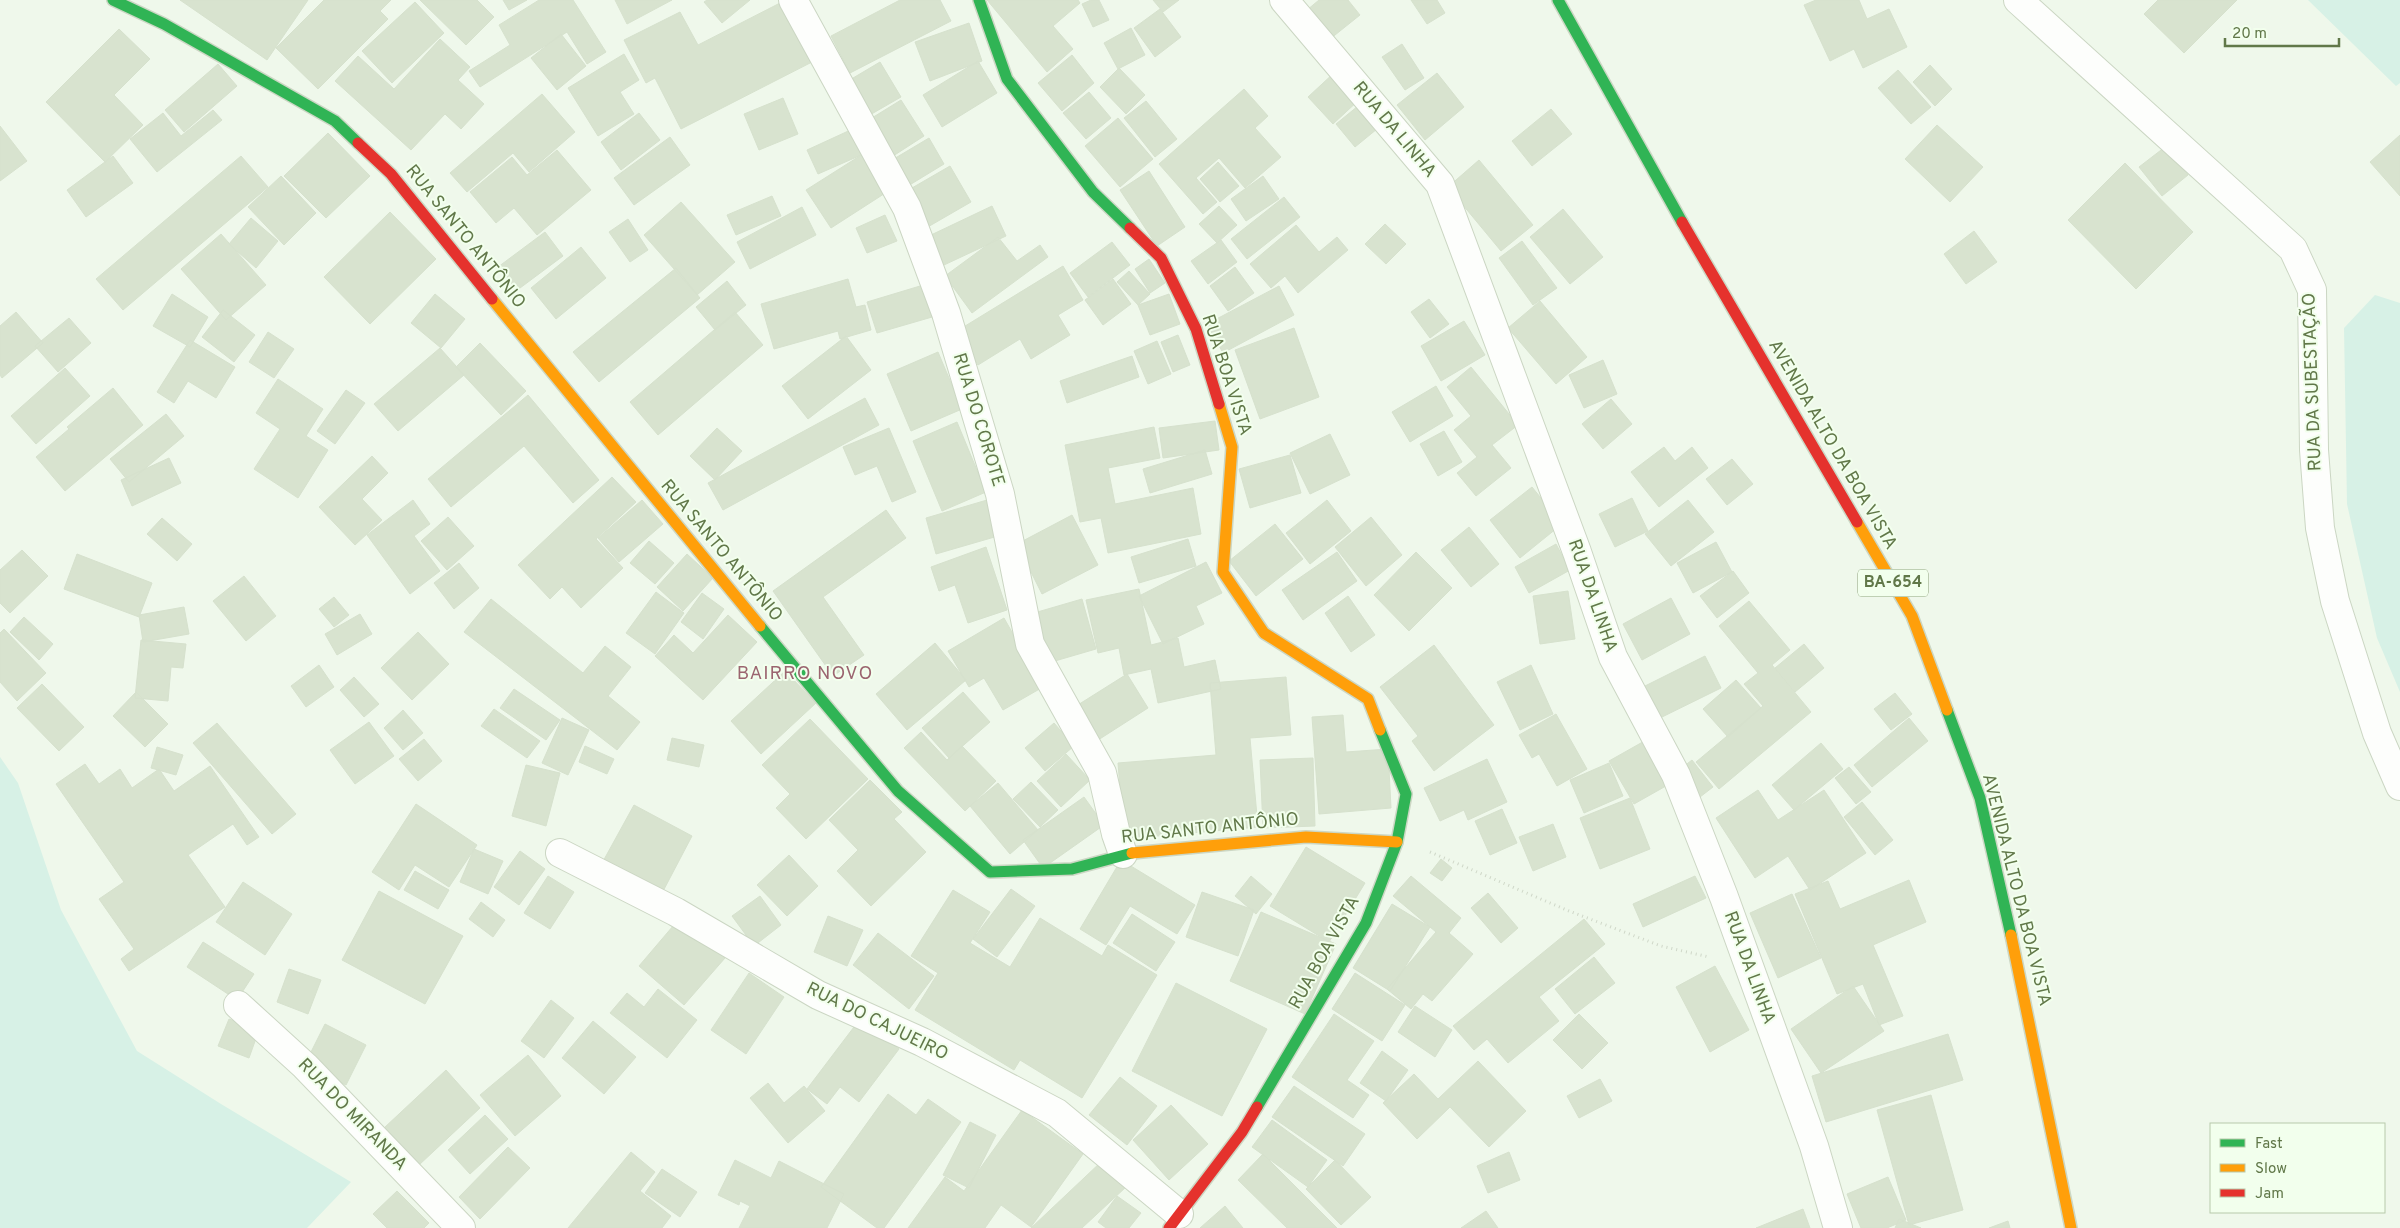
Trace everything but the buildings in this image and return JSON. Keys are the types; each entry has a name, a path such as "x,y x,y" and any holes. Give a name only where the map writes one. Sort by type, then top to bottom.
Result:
{"street":[{"name":"RUA SANTO ANTÔNIO","path":"113,0 164,24 336,121 391,174 654,499 898,791 990,872 1072,869 1123,854 1306,836 1397,842"},
{"name":"RUA DO COROTE","path":"793,0 907,208 946,313 1000,494 1030,644 1102,773 1116,834 1123,854"},
{"name":"RUA BOA VISTA","path":"979,0 1006,79 1094,192 1161,258 1196,329 1232,447 1223,572 1264,633 1368,699 1406,794 1397,842 1366,923 1242,1132 1174,1221"},
{"name":"RUA DA LINHA","path":"1284,0 1440,184 1578,552 1613,656 1676,775 1724,897 1814,1146 1838,1228"},
{"name":"AVENIDA ALTO DA BOA VISTA","path":"1558,0 1693,241 1912,616 1980,798 2024,991 2071,1228"},
{"name":"RUA DA SUBESTAÇÃO","path":"2018,0 2293,249 2312,290 2314,450 2320,528 2344,629 2377,733 2400,786"},
{"name":"RUA DO CAJUEIRO","path":"560,854 676,912 818,995 922,1042 1057,1113 1174,1221"},
{"name":"RUA DO MIRANDA","path":"238,1005 305,1066 462,1228"}],"path":[{"path":"1397,842 1436,854 1569,911 1661,946 1748,967"}],"green space":[{"path":"2308,0 2400,0 2400,83 2396,86"},
{"path":"2375,295 2400,303 2400,692 2377,638 2347,504 2344,328"},
{"path":"0,757 18,783 61,910 137,1051 351,1182 307,1228 0,1228"}],"traffic: fast":[{"path":"113,0 164,24 335,121 358,143"},
{"path":"979,0 1007,79 1093,192 1130,228"},
{"path":"1558,0 1682,222"},
{"path":"760,626 898,791 990,872 1072,869 1132,853"},
{"path":"1947,710 1980,798 2011,935"},
{"path":"1257,1107 1366,923 1397,842 1406,794 1380,730"}],"traffic: slow":[{"path":"492,299 760,626"},
{"path":"1219,404 1232,447 1223,572 1264,633 1368,699 1380,730"},
{"path":"1857,522 1912,616 1947,710"},
{"path":"1132,853 1306,837 1397,842"},
{"path":"2011,935 2071,1228"}],"traffic: jam":[{"path":"358,143 391,174 492,299"},
{"path":"1682,222 1857,522"},
{"path":"1130,228 1161,258 1196,329 1219,404"},
{"path":"1169,1228 1242,1132 1257,1107"}],"district":[{"name":"BAIRRO NOVO","path":"805,674"}]}
